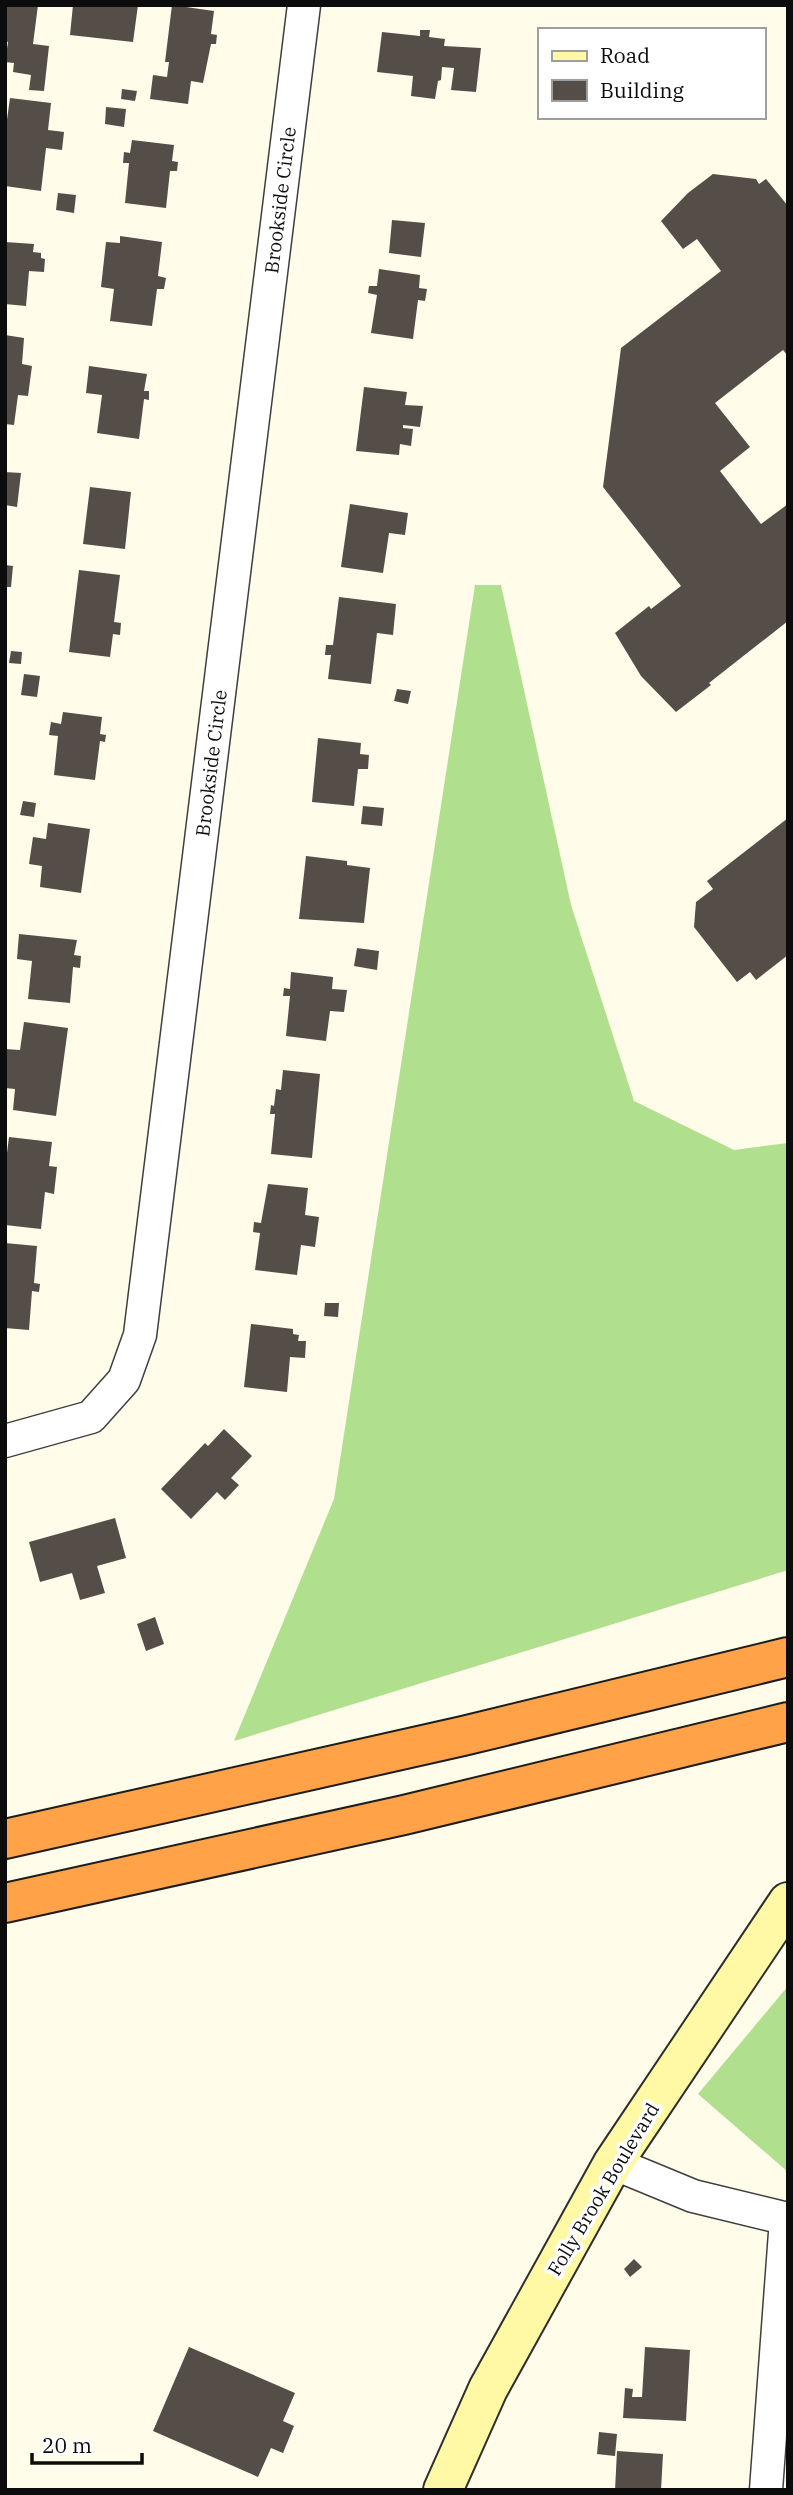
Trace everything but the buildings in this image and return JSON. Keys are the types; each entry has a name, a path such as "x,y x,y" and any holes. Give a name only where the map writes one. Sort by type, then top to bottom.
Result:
{"highway":[{"path":"5,1839 476,1733 788,1657"},
{"path":"5,1903 404,1815 788,1722"}],"street":[{"name":"Brookside Circle","path":"5,1441 91,1417 124,1380 140,1335 304,5"},
{"name":"Folly Brook Boulevard","path":"443,2490 488,2389 613,2164 788,1902"},
{"path":"613,2164 693,2196 787,2219 766,2490"}],"green space":[{"path":"475,585 501,585 571,905 634,1101 734,1150 788,1143 788,1570 234,1741 334,1499"},
{"path":"788,1986 788,2172 698,2094"}]}
